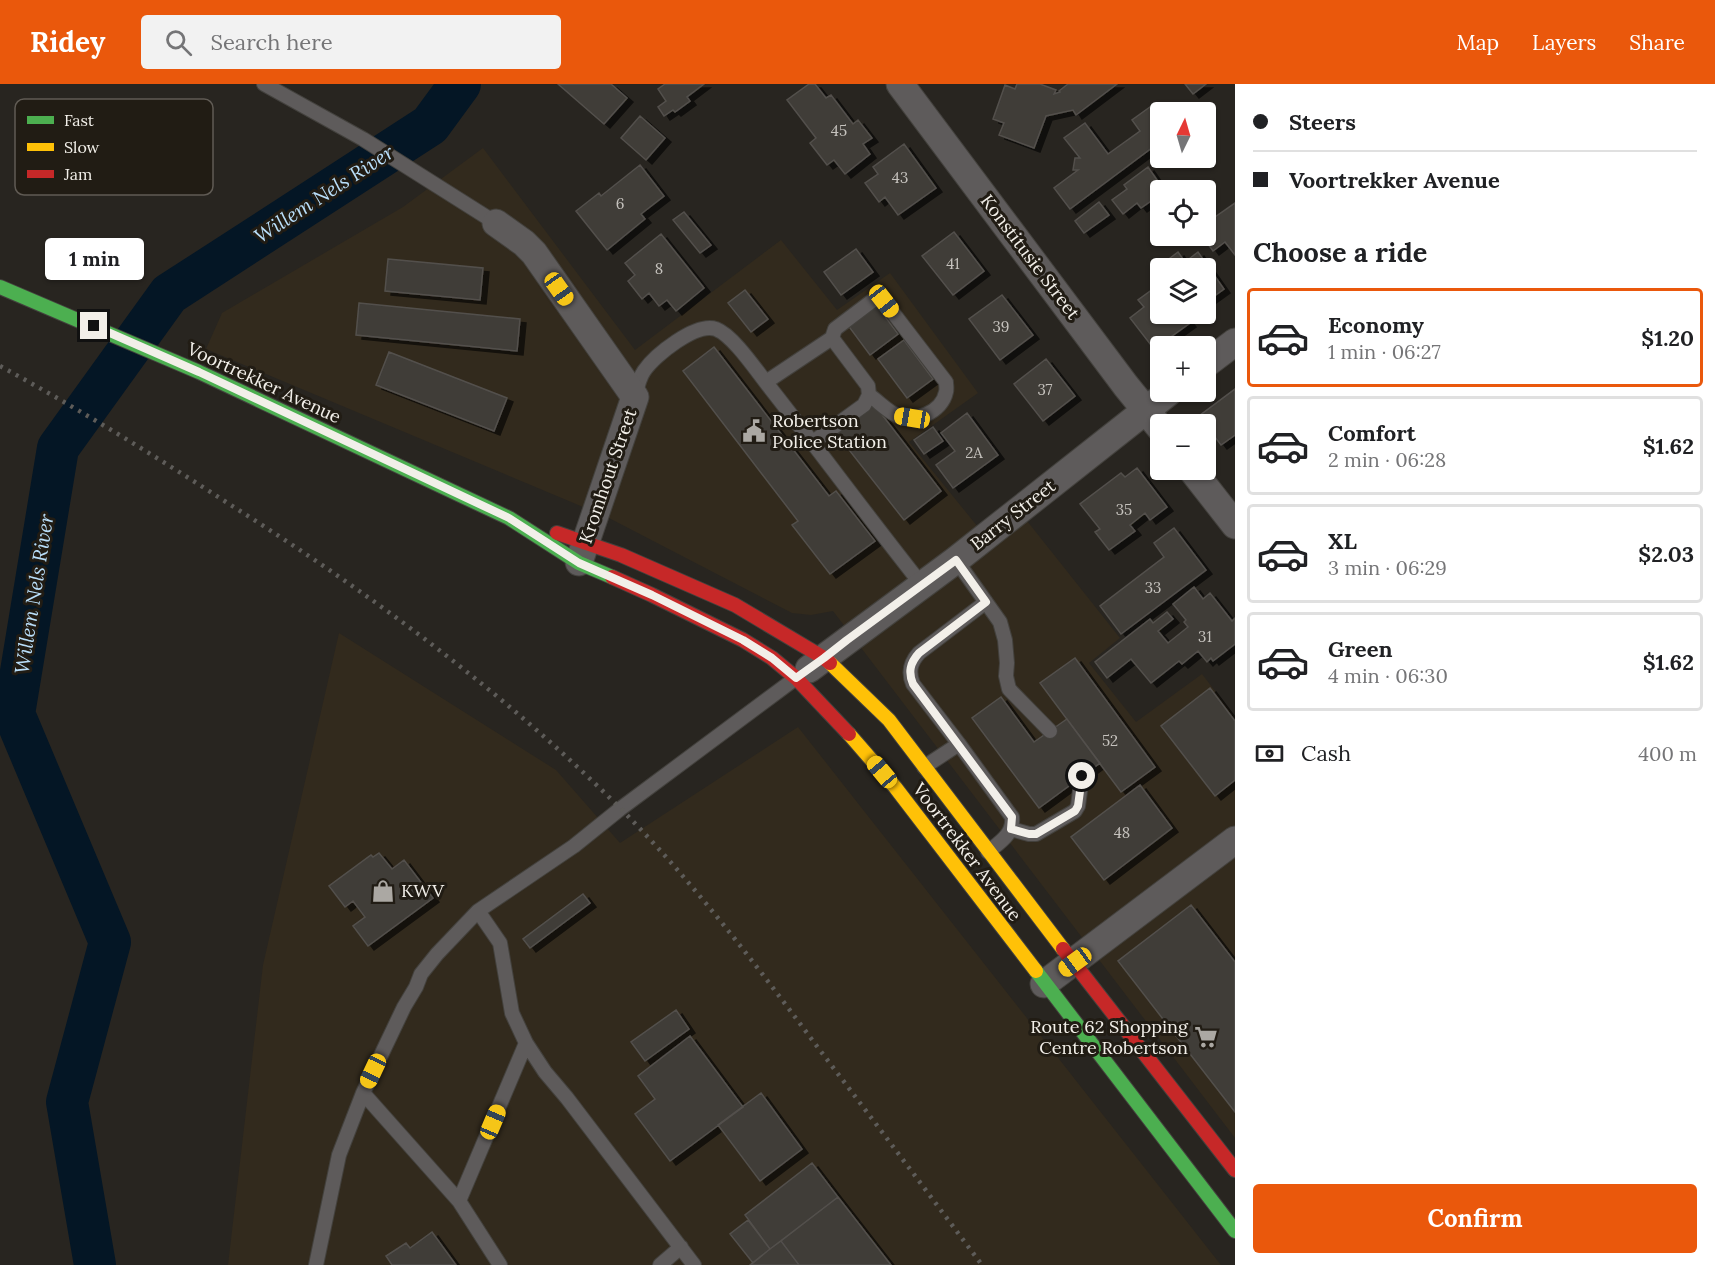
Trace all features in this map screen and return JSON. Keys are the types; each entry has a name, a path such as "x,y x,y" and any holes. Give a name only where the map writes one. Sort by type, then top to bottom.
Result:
{"main road":[{"name":"Voortrekker Avenue","path":"0,287 199,372 582,553 772,658 796,678 858,743 895,787 1235,1231"},
{"name":"Voortrekker Avenue","path":"509,518 582,553 621,555 735,605 824,658 889,720 988,852 1235,1170"}],"street":[{"name":"Konstitusie Street","path":"900,84 1150,415"},
{"name":"Kromhout Street","path":"496,223 534,253 635,397 582,553"},
{"path":"1216,356 1235,342"},
{"name":"Barry Street","path":"796,678 1150,421"},
{"path":"1200,480 1235,525"},
{"path":"1044,984 1235,840"}],"lane":[{"path":"264,84 363,139 496,223"},
{"path":"766,382 832,338 835,329 872,301 880,299 884,301 946,382 946,392 934,409 923,416 912,418 897,416 869,394 867,386 832,338"},
{"path":"635,397 642,374 650,363 691,332 707,327 722,332 732,340 766,382 922,585"},
{"path":"813,442 864,405 869,394"},
{"path":"956,560 1000,622 1005,640 1006,676 1009,690 1050,731"},
{"path":"986,602 919,653 914,658 910,675 913,684 1012,817 1008,836 988,852"},
{"path":"316,1265 339,1155 363,1093 421,974 437,954 478,911 574,846 796,678"},
{"path":"924,767 959,744"},
{"path":"1011,829 1036,834 1075,811 1078,806 1082,776"},
{"path":"478,911 500,943 512,1012 526,1043 545,1072 694,1265"},
{"path":"459,1201 526,1043"},
{"path":"363,1093 459,1201 500,1265"},
{"path":"660,1265 681,1247"}],"shaded area":[{"path":"483,148 635,350 781,240 837,310 890,273 978,393 909,442 982,532 1016,507 1120,638 1089,663 1136,722 1202,674 1235,717 1235,1138 833,611 811,615 792,613 607,517 206,349 222,313 403,207"},
{"path":"339,633 556,770 620,843 798,727 1221,1265 228,1265 263,965"}],"building":[{"path":"558,84 611,84 627,98 604,124"},
{"path":"665,84 704,84 687,97 690,101 675,112 673,110 664,116 658,107 666,101 658,89"},
{"path":"809,84 815,84 826,98 831,95 853,124 858,120 872,138 863,144 870,154 845,174 834,160 827,165 810,143 816,138 787,100"},
{"path":"1017,84 1040,84 1056,90 1054,94 1060,92 1068,84 1117,84 1076,115 1073,110 1046,116 1034,148 999,135 1004,123 993,119 1005,85 1015,89"},
{"path":"1185,84 1206,84 1193,94"},
{"path":"1150,107 1150,149 1070,209 1054,188 1078,170 1073,170 1075,158 1080,158 1064,138 1085,123 1108,154 1140,131 1132,120"},
{"path":"640,116 665,138 646,160 621,138"},
{"path":"904,144 936,188 898,215 885,197 879,202 865,183 878,174 873,167"},
{"path":"640,165 664,196 641,214 645,219 607,250 576,211 599,193 601,196"},
{"path":"1148,167 1157,180 1150,180 1150,202 1141,208 1137,203 1123,214 1112,200 1127,189 1124,185"},
{"path":"1099,202 1109,215 1084,233 1075,221"},
{"path":"1235,203 1235,255 1225,242 1213,251 1209,246 1216,246 1216,216"},
{"path":"684,212 711,245 700,253 673,220"},
{"path":"954,232 984,271 953,295 922,256"},
{"path":"661,234 704,288 676,311 667,300 659,306 649,293 642,299 628,281 635,275 625,263"},
{"path":"856,249 873,272 841,295 824,272"},
{"path":"1178,252 1182,258 1170,258"},
{"path":"1198,252 1202,258 1190,258"},
{"path":"388,259 483,268 480,300 385,291"},
{"path":"1216,278 1224,289 1216,295"},
{"path":"745,290 768,319 751,332 728,303"},
{"path":"1150,291 1150,324 1189,324 1172,336 1150,336 1150,344 1130,318 1144,307 1138,300"},
{"path":"1002,295 1033,335 1000,360 969,319"},
{"path":"359,303 520,319 517,351 356,335"},
{"path":"875,303 898,334 870,355 847,324"},
{"path":"904,340 933,379 907,398 878,359"},
{"name":"Robertson Police Station","path":"714,347 829,496 836,491 875,541 830,574 792,525 798,521 683,371"},
{"path":"389,352 507,398 494,431 376,385"},
{"path":"1046,359 1075,396 1043,421 1014,384"},
{"path":"1235,389 1235,435 1221,445 1216,438 1216,414 1202,414"},
{"path":"873,403 941,491 904,520 835,432"},
{"path":"967,413 998,455 953,488 936,465 955,451 941,433"},
{"path":"933,427 943,441 924,454 914,440"},
{"path":"1137,468 1167,507 1150,520 1145,513 1130,525 1135,531 1109,550 1095,532 1100,529 1080,504 1121,473 1125,477"},
{"path":"1174,528 1206,570 1121,634 1100,606 1164,557 1154,543"},
{"path":"1194,587 1203,599 1210,593 1232,621 1235,618 1235,644 1213,661 1211,658 1207,662 1198,651 1182,664 1179,661 1151,683 1131,659 1107,678 1095,662 1150,619 1153,623 1167,612 1173,619 1158,631 1168,643 1188,627 1184,622 1186,620 1173,604"},
{"path":"1075,658 1155,767 1121,792 1040,683"},
{"path":"1210,688 1235,721 1235,780 1215,796 1161,726"},
{"path":"1001,697 1034,742 1067,719 1100,763 1039,808 972,718"},
{"path":"1140,785 1172,828 1104,880 1071,837"},
{"path":"379,853 392,869 404,860 433,898 368,946 353,926 365,917 353,901 345,907 329,886 371,855 373,857"},
{"path":"583,894 590,903 530,948 523,939"},
{"name":"Route 62 Shopping Centre Robertson","path":"1191,905 1235,962 1235,1112 1118,961"},
{"path":"676,1010 689,1029 645,1061 631,1042"},
{"path":"690,1036 743,1107 670,1161 635,1114 655,1099 638,1076"},
{"path":"761,1093 802,1149 760,1181 718,1125"},
{"path":"812,1163 838,1197 770,1249 745,1215"},
{"path":"838,1197 891,1265 799,1265 781,1241"},
{"path":"748,1220 770,1249 753,1263 730,1234"},
{"path":"432,1232 456,1265 392,1265 386,1256 406,1243 410,1248"},
{"path":"781,1241 799,1265 750,1265 770,1249"}],"waterway":[{"name":"Willem Nels River","path":"95,1265 67,1102 110,942 14,714 58,448 169,294 430,125 460,84"}],"railway":[{"path":"0,366 142,449 331,571 481,683 576,766 648,837 724,926 982,1265"}],"traffic: fast":[{"path":"0,287 199,372 509,518 579,563 612,577"},
{"path":"1036,971 1235,1231"}],"traffic: slow":[{"path":"830,663 889,720 1063,949"},
{"path":"849,734 895,787 1036,971"}],"traffic: jam":[{"path":"557,533 621,555 735,605 830,663"},
{"path":"612,577 743,640 772,658 796,678 849,734"},
{"path":"1063,949 1235,1170"}],"place":[{"name":"Robertson Police Station","path":"754,431"},
{"name":"KWV","path":"383,891"},
{"name":"Route 62 Shopping Centre Robertson","path":"1206,1037"}],"route":[{"path":"94,326 199,372 509,518 579,563 652,595 743,640 772,658 796,678 956,560 986,602 914,658 910,669 913,684 1012,817 1011,829 1036,834 1075,811 1078,806 1082,776"}]}
